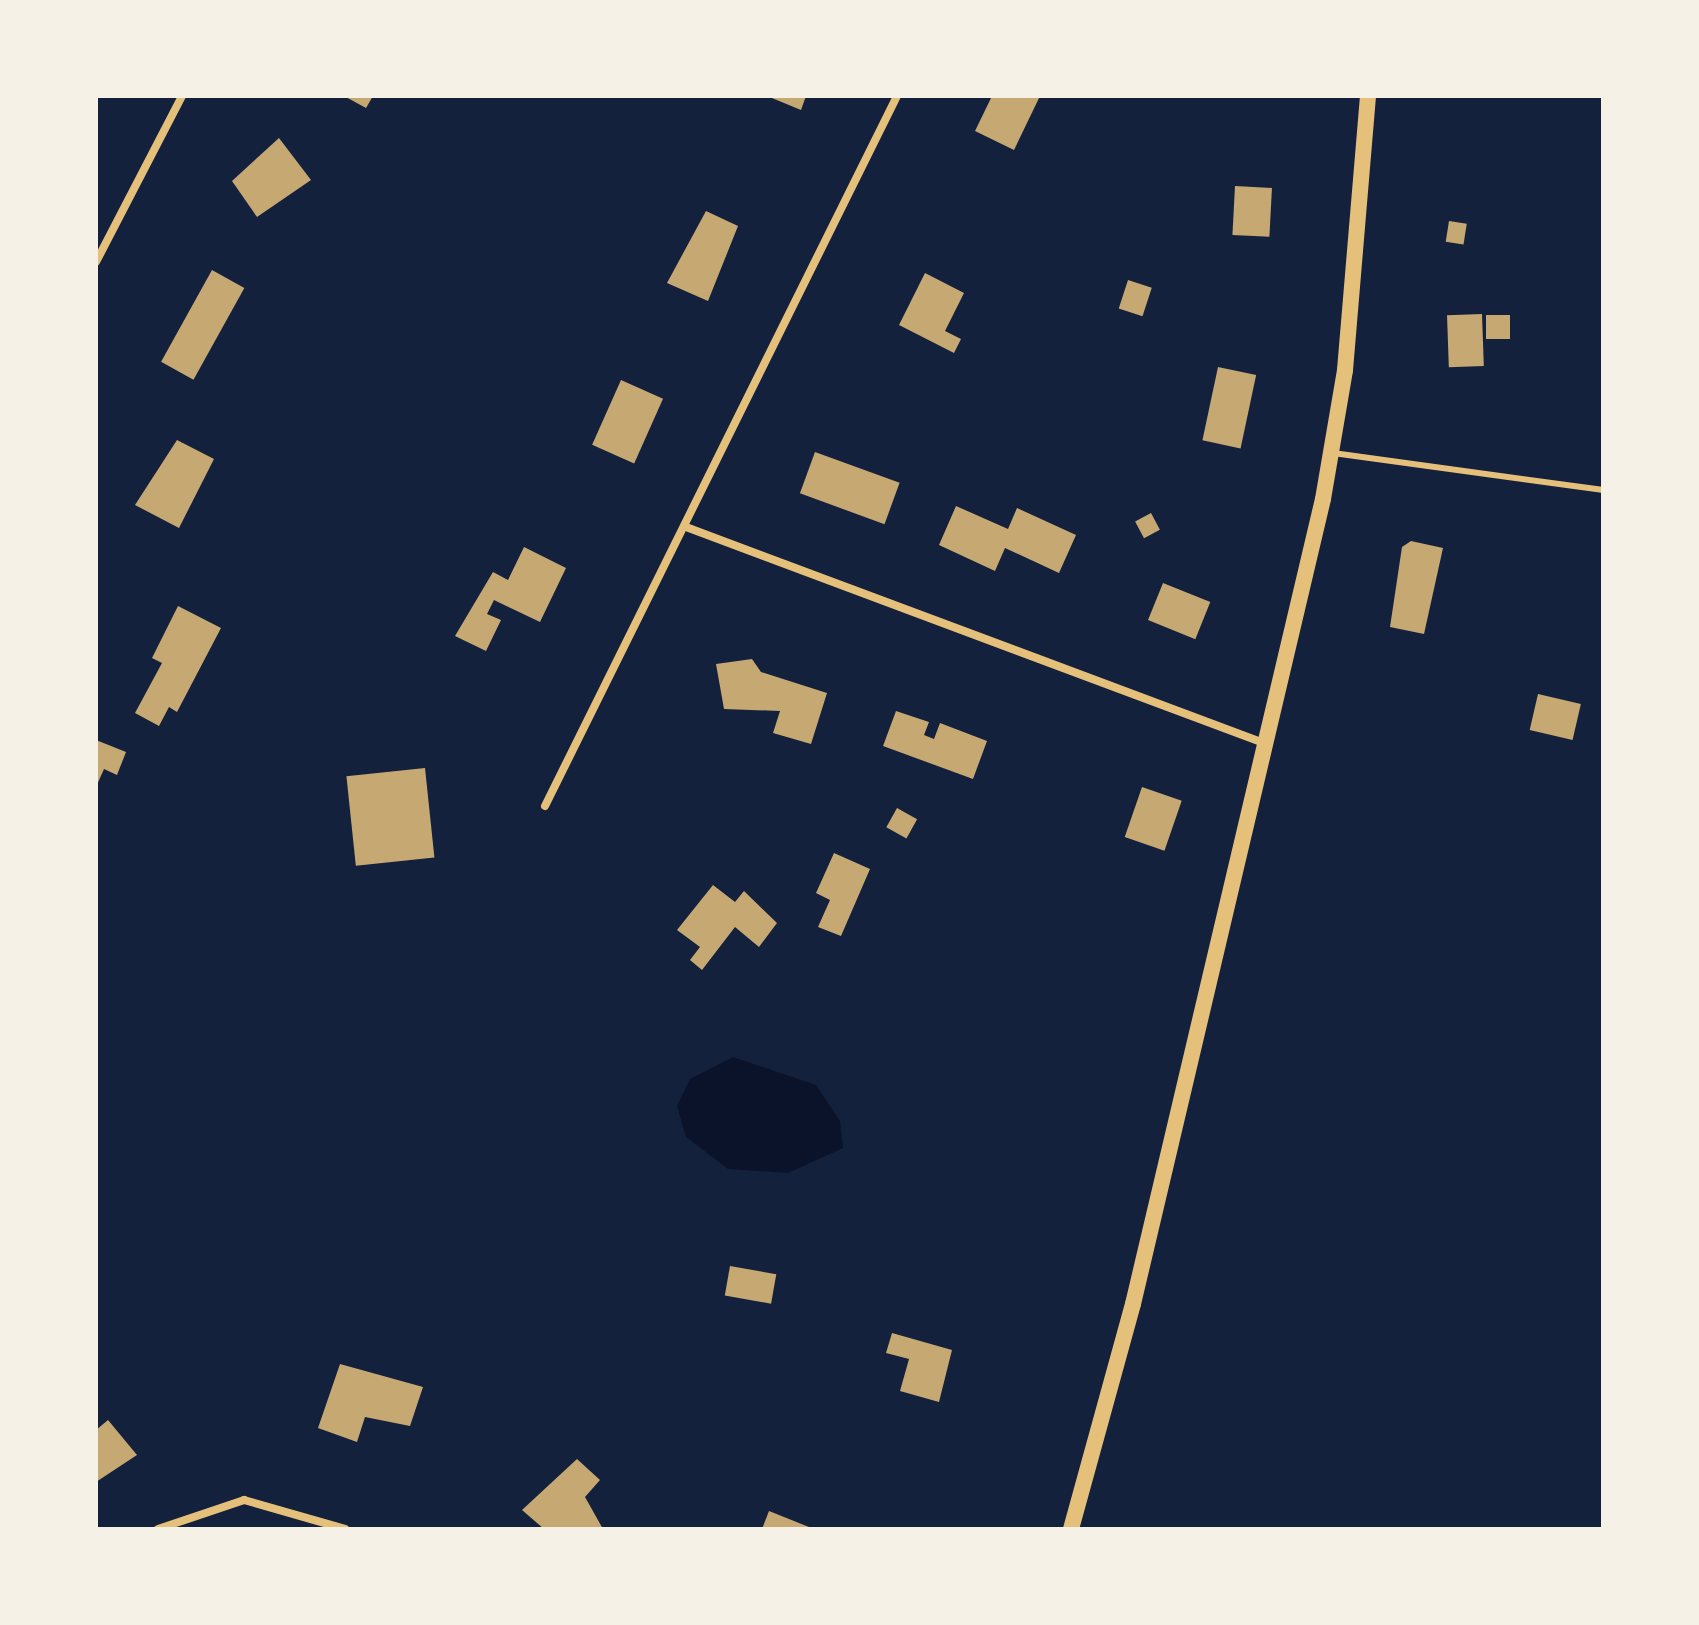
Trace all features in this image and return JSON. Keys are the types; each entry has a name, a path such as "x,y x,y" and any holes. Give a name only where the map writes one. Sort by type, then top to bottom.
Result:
{"main road":[{"path":"1071,1529 1133,1304 1261,742 1333,452 1368,96"}],"street":[{"path":"96,262 182,96"},
{"path":"545,806 686,527 897,96"},
{"path":"686,527 1261,742"},
{"path":"158,1529 244,1500 345,1529"}],"lane":[{"path":"1333,452 1603,490"}],"water":[{"path":"733,1057 816,1085 840,1121 843,1148 788,1173 728,1169 686,1137 677,1106 690,1079"}],"building":[{"path":"344,96 373,96 366,108"},
{"path":"767,96 806,96 801,110"},
{"path":"992,96 1040,96 1014,150 975,131"},
{"path":"279,138 311,180 257,217 232,181"},
{"path":"1235,186 1272,188 1269,237 1232,235"},
{"path":"706,211 738,226 708,301 667,283"},
{"path":"1449,221 1467,224 1463,245 1446,242"},
{"path":"212,270 244,288 193,380 161,362"},
{"path":"925,273 964,293 945,331 961,339 954,353 899,325"},
{"path":"1128,280 1152,288 1143,316 1119,309"},
{"path":"1482,314 1484,366 1449,367 1447,315"},
{"path":"1486,315 1510,315 1510,339 1486,339"},
{"path":"1218,367 1256,375 1241,448 1202,440"},
{"path":"621,380 663,399 634,464 592,445"},
{"path":"177,440 214,459 179,528 135,505"},
{"path":"815,452 900,483 885,524 800,493"},
{"path":"956,506 1008,529 1017,508 1076,535 1059,573 1005,548 995,571 939,545"},
{"path":"1151,513 1160,530 1144,538 1135,521"},
{"path":"1411,541 1443,548 1424,634 1390,627 1402,547"},
{"path":"524,547 566,568 540,622 494,600 487,614 501,620 486,651 455,636 493,572 508,580"},
{"path":"1163,583 1210,602 1195,639 1148,620"},
{"path":"178,606 221,628 177,712 169,707 159,726 135,713 162,663 152,658"},
{"path":"752,659 761,672 827,693 811,744 773,733 780,711 724,709 716,664"},
{"path":"1538,694 1581,704 1573,740 1530,730"},
{"path":"896,711 929,722 924,735 934,739 940,723 987,741 973,779 883,746"},
{"path":"96,740 126,752 117,775 104,769 96,787"},
{"path":"425,768 434,858 356,866 346,776"},
{"path":"1142,787 1182,801 1164,851 1125,837"},
{"path":"897,808 917,819 906,838 886,827"},
{"path":"834,853 870,869 841,936 818,927 830,900 816,893"},
{"path":"713,885 735,902 744,891 777,923 759,947 735,927 702,970 690,960 700,947 677,930"},
{"path":"730,1266 776,1274 771,1304 725,1296"},
{"path":"892,1333 952,1350 939,1402 900,1391 909,1359 886,1353"},
{"path":"340,1364 423,1387 410,1426 365,1417 357,1442 318,1428"},
{"path":"108,1420 137,1455 96,1482 96,1430"},
{"path":"577,1459 600,1480 585,1497 603,1529 544,1529 522,1510"},
{"path":"769,1511 814,1529 762,1529"}]}
